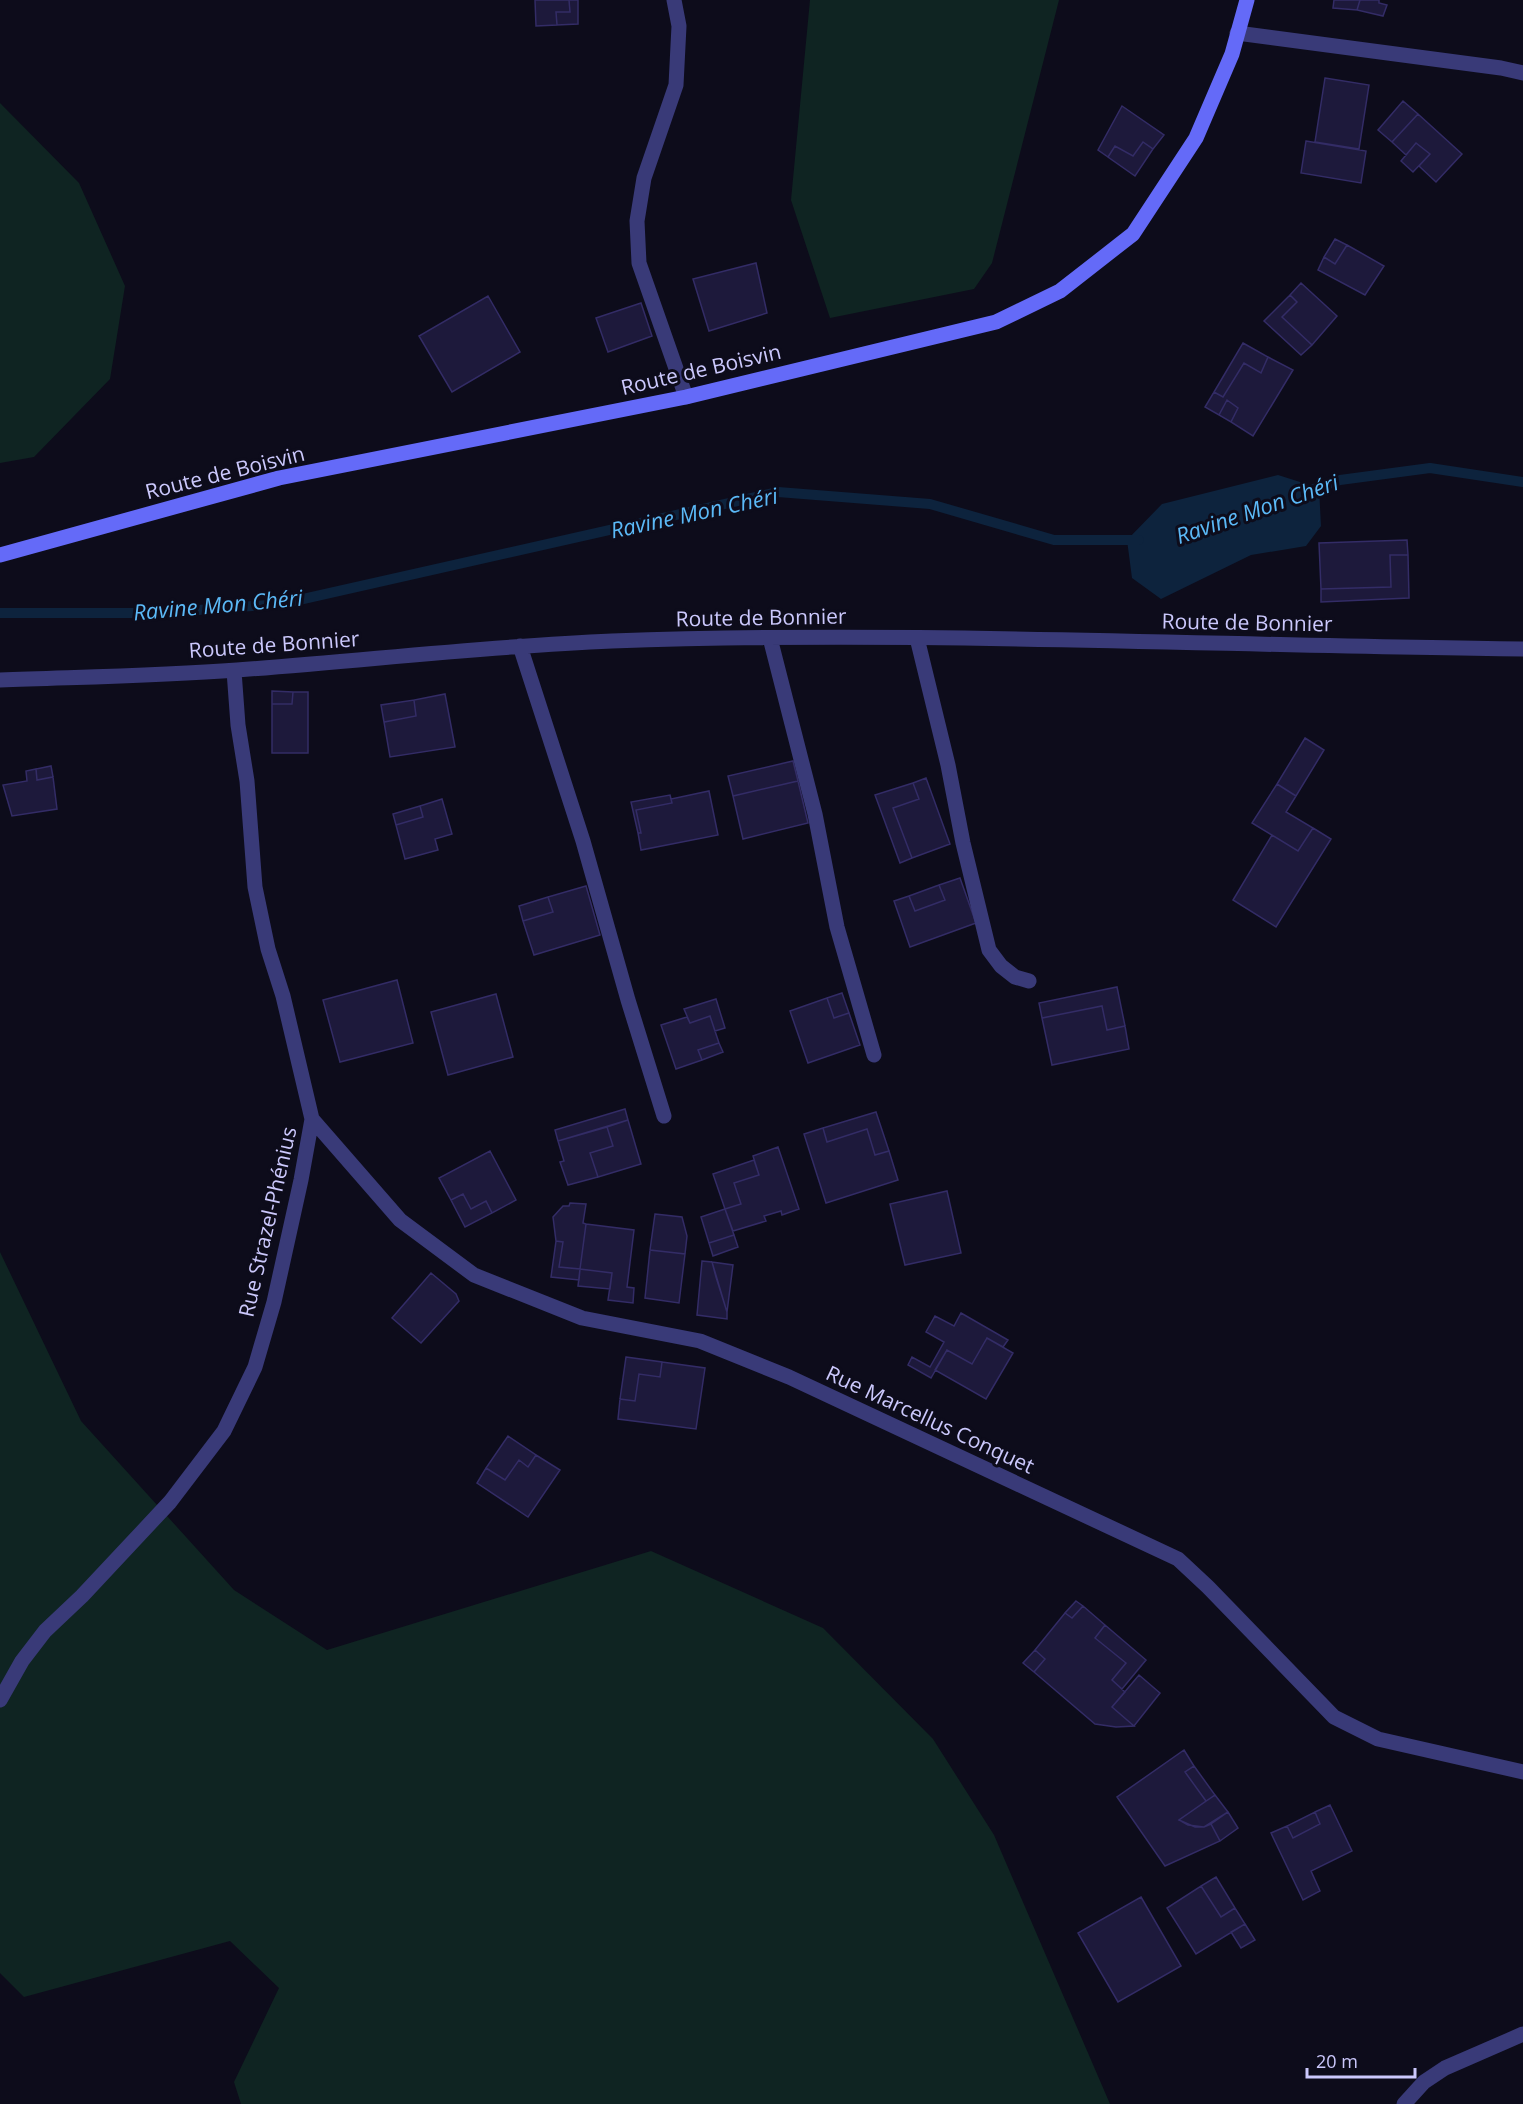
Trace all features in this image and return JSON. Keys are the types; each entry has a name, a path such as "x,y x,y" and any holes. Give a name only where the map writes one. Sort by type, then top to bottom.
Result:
{"main road":[{"name":"Route de Boisvin","path":"0,555 279,478 686,397 996,322 1060,291 1132,234 1196,138 1232,54 1247,0"}],"street":[{"path":"674,0 679,26 676,85 644,178 637,221 639,262 686,397"},
{"path":"1237,33 1501,68 1523,73"},
{"path":"770,638 815,814 837,927 874,1055"},
{"path":"917,638 989,950 1008,972 1015,977 1029,981"},
{"name":"Route de Bonnier","path":"0,680 234,671 520,646 612,641 917,638 1523,649"},
{"path":"520,646 583,841 664,1116"},
{"name":"Rue Strazel-Phénius","path":"0,1700 22,1661 45,1631 82,1596 170,1502 224,1431 255,1367 274,1302 312,1119 284,996 268,950 255,887 247,781 238,725 234,671"},
{"name":"Rue Marcellus Conquet","path":"312,1119 400,1220 474,1275 582,1317 700,1341 766,1368 1178,1559 1334,1717 1378,1739 1523,1772"},
{"path":"1404,2104 1424,2082 1445,2068 1523,2034"}],"green space":[{"path":"810,0 1059,0 992,263 974,289 830,318 791,200"},
{"path":"0,103 79,183 125,286 110,379 34,457 0,463"},
{"path":"0,1252 81,1421 234,1590 327,1650 651,1551 823,1628 933,1739 994,1835 1110,2104 241,2104 234,2082 279,1988 230,1941 24,1997 0,1973"}],"water":[{"path":"1278,475 1319,488 1321,526 1306,546 1251,555 1161,599 1132,578 1127,540 1162,504"}],"building":[{"path":"535,0 569,0 570,12 556,12 557,25 536,26"},
{"path":"569,0 578,0 578,24 557,25 556,12 570,12"},
{"path":"1334,0 1360,0 1357,10 1333,8"},
{"path":"1360,0 1379,0 1379,3 1387,5 1383,16 1357,10"},
{"path":"1325,78 1369,85 1359,149 1315,142"},
{"path":"1403,101 1418,114 1392,142 1378,130"},
{"path":"1122,106 1164,135 1153,149 1143,142 1133,156 1115,146 1108,157 1098,150"},
{"path":"1418,114 1462,154 1436,182 1419,166 1430,154 1416,143 1406,155 1392,142"},
{"path":"1306,141 1366,151 1361,183 1301,173"},
{"path":"1143,142 1153,149 1135,176 1108,157 1115,146 1133,156"},
{"path":"1416,143 1430,154 1413,172 1401,161"},
{"path":"1335,239 1347,245 1335,264 1324,257"},
{"path":"1347,245 1384,266 1365,295 1318,270 1324,257 1335,264"},
{"path":"756,263 767,313 709,331 693,279"},
{"path":"1301,283 1337,316 1312,345 1282,317 1297,302 1290,295"},
{"path":"1290,295 1297,302 1282,317 1312,345 1301,355 1264,321"},
{"path":"488,296 520,352 452,392 419,336"},
{"path":"641,303 652,336 608,352 596,318"},
{"path":"1243,343 1268,357 1261,373 1244,363 1223,397 1214,392"},
{"path":"1268,357 1293,370 1253,436 1231,422 1238,408 1227,400 1219,415 1205,407 1214,392 1223,397 1244,363 1261,373"},
{"path":"1227,400 1238,408 1231,422 1219,415"},
{"path":"1407,540 1408,555 1390,555 1391,587 1321,589 1319,543"},
{"path":"1390,555 1408,555 1409,598 1321,602 1321,589 1391,587"},
{"path":"272,691 293,692 292,704 272,704"},
{"path":"293,692 308,692 308,753 272,753 272,704 292,704"},
{"path":"445,694 455,747 390,757 384,722 416,716 414,700"},
{"path":"414,700 416,716 384,722 381,705"},
{"path":"1305,738 1324,750 1296,796 1277,784"},
{"path":"793,761 798,781 733,796 728,776"},
{"path":"51,766 53,777 37,780 36,769"},
{"path":"36,769 37,780 53,777 57,809 12,816 3,785 27,781 26,771"},
{"path":"926,778 950,844 912,858 893,808 919,799 913,783"},
{"path":"798,781 808,823 743,839 733,796"},
{"path":"913,783 919,799 893,808 912,858 900,863 875,795"},
{"path":"1277,784 1296,796 1286,812 1313,828 1298,851 1252,823"},
{"path":"709,791 718,835 641,850 638,833 641,833 636,810 672,803 671,799"},
{"path":"670,795 672,803 636,810 641,833 638,833 631,802"},
{"path":"442,799 452,834 435,839 438,850 405,859 396,825 423,817 420,806"},
{"path":"420,806 423,817 396,825 393,814"},
{"path":"1313,828 1331,839 1276,927 1233,900 1272,835 1298,851"},
{"path":"960,878 976,923 910,947 894,901 909,896 915,911 945,900 939,885"},
{"path":"939,885 945,900 915,911 909,896"},
{"path":"586,886 600,935 534,955 523,921 553,912 548,897"},
{"path":"548,897 553,912 523,921 519,906"},
{"path":"397,980 413,1043 340,1062 323,1000"},
{"path":"1117,987 1125,1026 1107,1030 1102,1006 1042,1018 1039,1003"},
{"path":"842,993 849,1013 834,1018 827,998"},
{"path":"496,994 513,1057 448,1075 431,1012"},
{"path":"827,998 834,1018 849,1013 860,1045 808,1063 790,1011"},
{"path":"716,999 725,1028 715,1031 710,1016 690,1023 684,1009"},
{"path":"1102,1006 1107,1030 1125,1026 1129,1049 1052,1065 1042,1018"},
{"path":"710,1016 719,1043 698,1050 702,1060 676,1069 661,1025 687,1017 690,1023"},
{"path":"719,1043 723,1052 702,1060 698,1050"},
{"path":"625,1109 628,1120 558,1141 555,1130"},
{"path":"876,1112 889,1151 875,1155 867,1129 827,1142 823,1128"},
{"path":"628,1120 641,1164 598,1177 590,1153 613,1146 607,1127"},
{"path":"607,1127 613,1146 590,1153 598,1177 568,1185 560,1162 564,1161 558,1141"},
{"path":"823,1128 827,1142 867,1129 875,1155 889,1151 898,1180 826,1203 804,1134"},
{"path":"778,1147 799,1209 782,1215 781,1211 764,1216 766,1221 733,1231 725,1209 741,1204 734,1183 759,1175 753,1156"},
{"path":"490,1151 516,1200 492,1213 486,1201 471,1209 463,1194 451,1200 439,1178"},
{"path":"754,1160 759,1175 734,1183 741,1204 725,1209 713,1174"},
{"path":"947,1191 961,1253 905,1265 890,1204"},
{"path":"463,1194 471,1209 486,1201 492,1213 465,1227 451,1200"},
{"path":"570,1203 586,1204 583,1223 586,1224 580,1269 559,1267 563,1242 556,1241 553,1217 563,1206 569,1206"},
{"path":"725,1209 734,1235 709,1243 701,1217"},
{"path":"655,1214 682,1217 687,1236 685,1254 650,1250"},
{"path":"586,1224 634,1230 627,1287 634,1288 633,1303 608,1300 612,1273 580,1269"},
{"path":"734,1235 738,1247 713,1256 709,1243"},
{"path":"556,1241 563,1242 559,1267 580,1269 579,1280 551,1277"},
{"path":"650,1250 685,1254 679,1303 645,1298"},
{"path":"702,1261 712,1262 727,1319 697,1315"},
{"path":"712,1262 733,1265 727,1312 716,1277"},
{"path":"580,1269 612,1273 610,1289 578,1286"},
{"path":"431,1273 456,1294 459,1301 421,1343 392,1318"},
{"path":"961,1313 1008,1340 1003,1347 987,1338 972,1364 947,1350 931,1378 908,1365 912,1357 930,1367 944,1342 926,1332 935,1316 954,1326"},
{"path":"987,1338 1013,1353 986,1399 935,1370 947,1350 972,1364"},
{"path":"626,1357 662,1362 660,1377 639,1374 635,1401 620,1399"},
{"path":"662,1362 705,1368 696,1429 618,1419 620,1399 635,1401 639,1374 660,1377"},
{"path":"508,1436 536,1455 528,1467 519,1460 505,1480 486,1468"},
{"path":"536,1455 560,1470 528,1517 477,1483 486,1468 505,1480 519,1460 528,1467"},
{"path":"1076,1601 1083,1606 1072,1618 1065,1613"},
{"path":"1083,1606 1105,1625 1095,1638 1126,1663 1112,1680 1125,1692 1112,1707 1134,1726 1116,1727 1095,1724 1034,1672 1045,1659 1035,1650 1065,1613 1072,1618"},
{"path":"1105,1625 1146,1660 1122,1689 1112,1680 1126,1663 1095,1638"},
{"path":"1035,1650 1045,1659 1034,1672 1023,1663"},
{"path":"1139,1675 1160,1693 1134,1726 1112,1707"},
{"path":"1184,1750 1194,1766 1185,1772 1206,1801 1179,1820 1195,1827 1211,1824 1220,1841 1165,1866 1117,1797"},
{"path":"1194,1766 1215,1795 1206,1801 1185,1772"},
{"path":"1215,1795 1228,1812 1204,1827 1188,1825 1179,1820"},
{"path":"1330,1805 1352,1851 1311,1871 1320,1891 1303,1900 1271,1833 1287,1826 1293,1838 1320,1824 1315,1812"},
{"path":"1228,1812 1238,1828 1220,1841 1211,1824"},
{"path":"1315,1812 1320,1824 1293,1838 1287,1826"},
{"path":"1216,1877 1235,1908 1221,1917 1201,1886"},
{"path":"1201,1886 1221,1917 1235,1908 1245,1924 1196,1954 1167,1908"},
{"path":"1141,1897 1181,1966 1118,2002 1078,1933"},
{"path":"1245,1924 1255,1940 1241,1948 1231,1932"}],"waterway":[{"name":"Ravine Mon Chéri","path":"1305,492 1340,480 1430,468 1523,482"},
{"name":"Ravine Mon Chéri","path":"0,613 157,613 281,604 778,492 930,504 1054,540 1139,540"}]}
